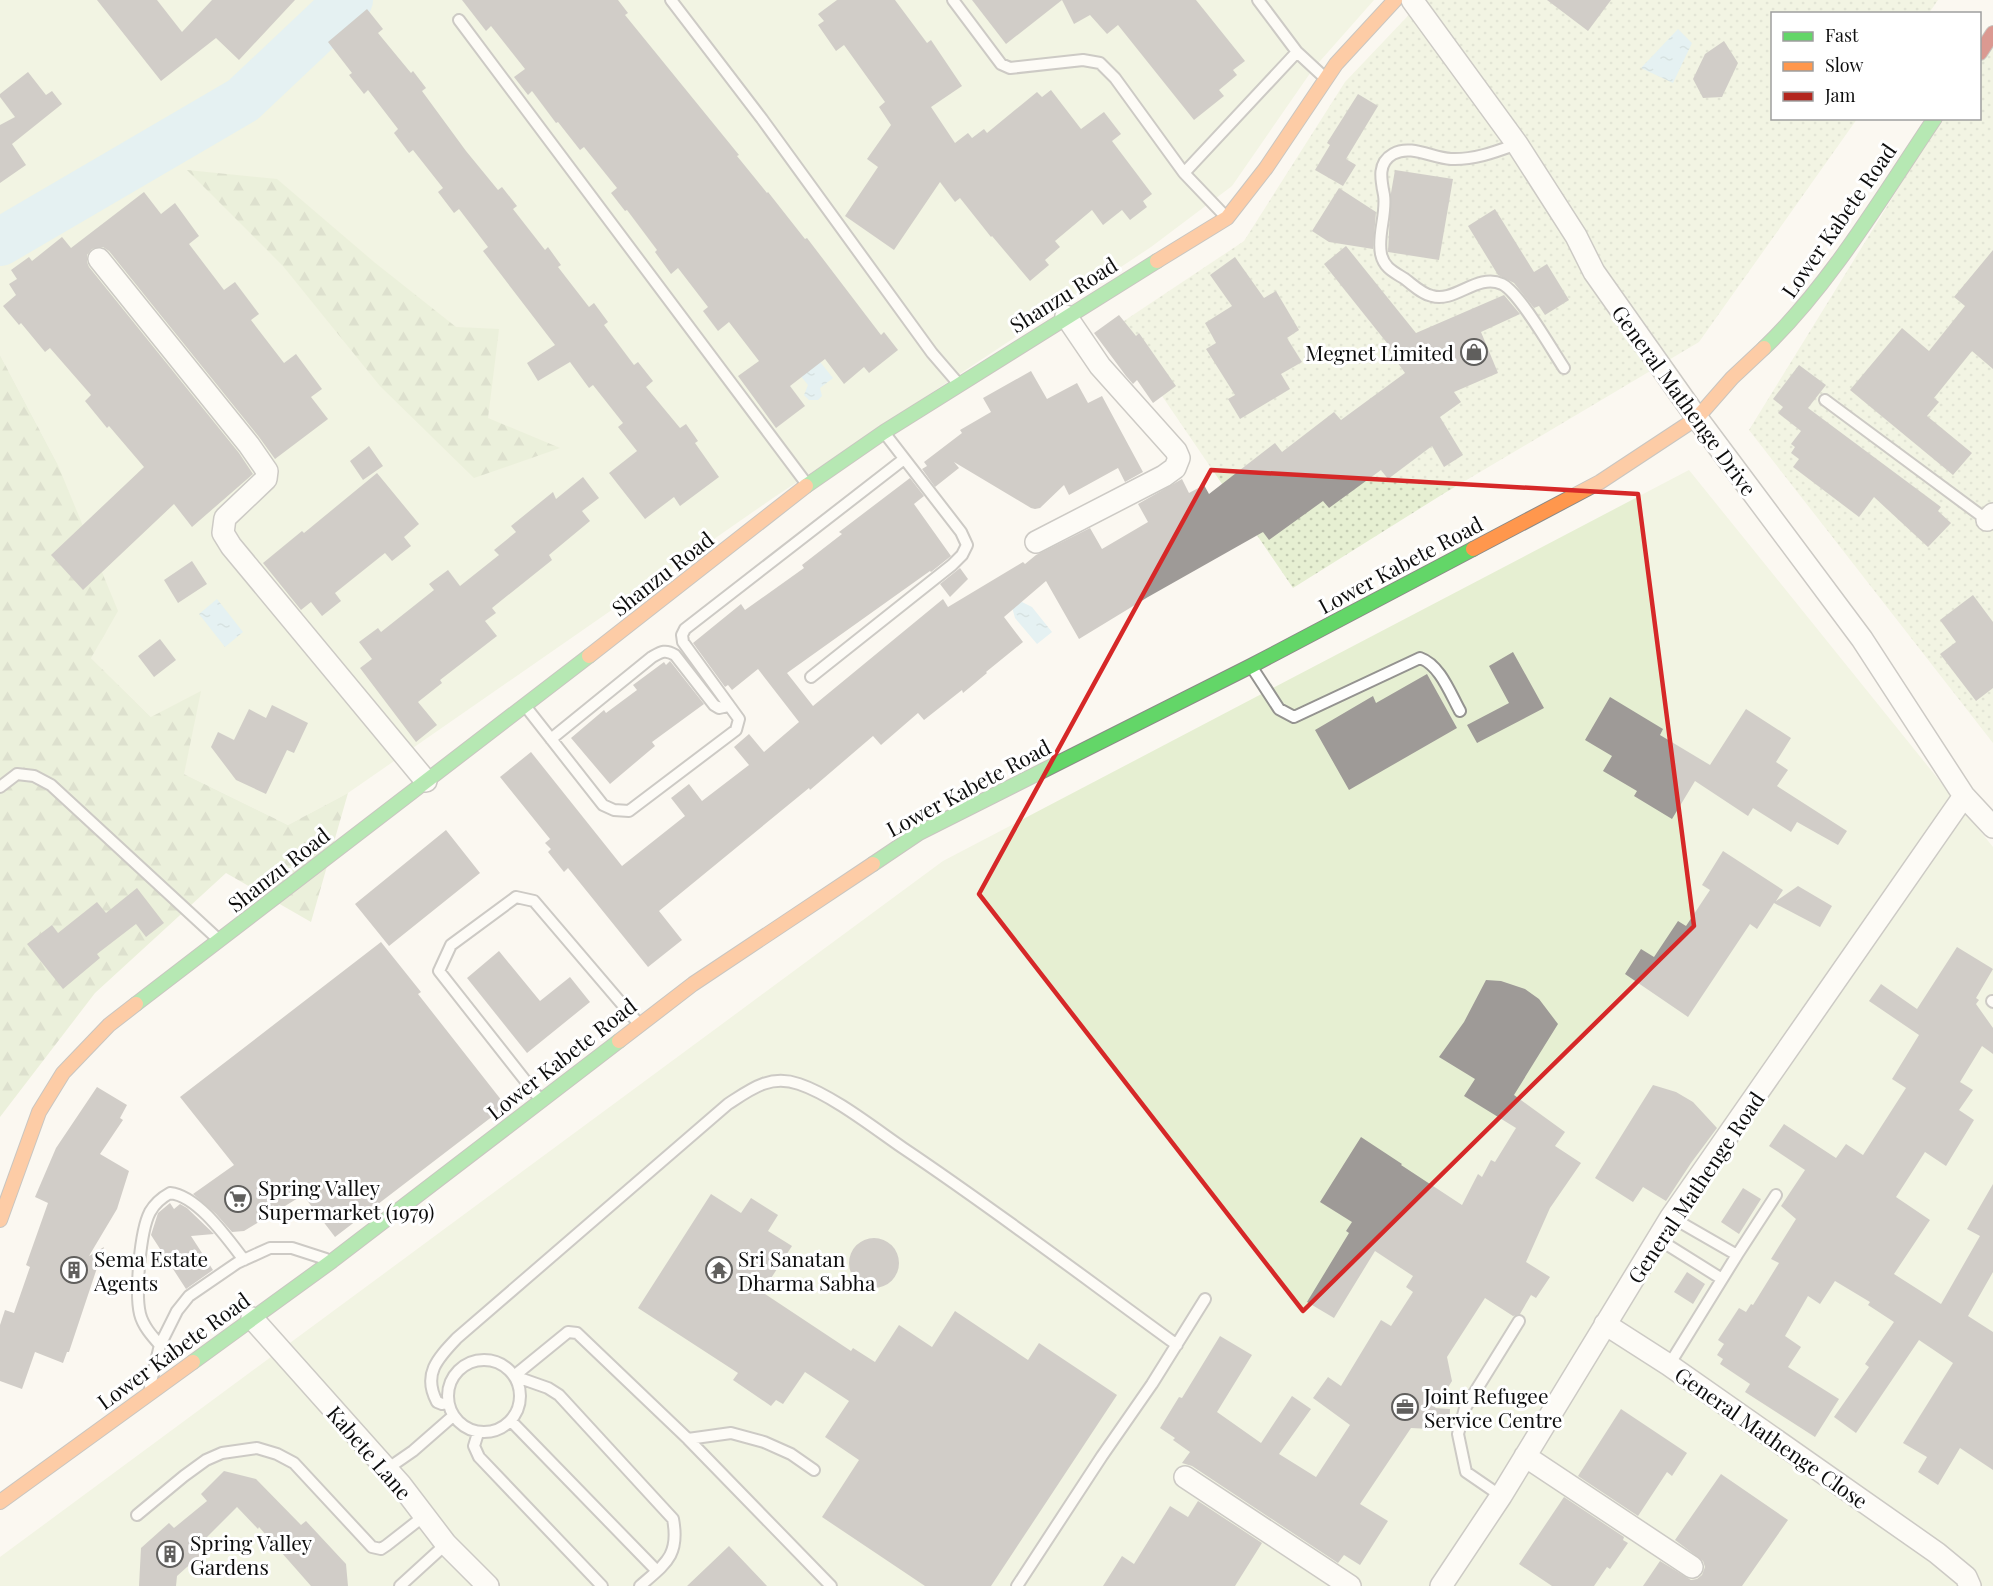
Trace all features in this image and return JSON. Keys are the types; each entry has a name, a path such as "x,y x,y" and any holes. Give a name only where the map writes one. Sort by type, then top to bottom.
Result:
{"main road":[{"name":"Shanzu Road","path":"0,1220 39,1112 63,1073 109,1024 525,707 808,485 884,432 959,384 1227,218 1266,168 1336,64 1395,0"},
{"path":"1981,51 1993,33"},
{"name":"Lower Kabete Road","path":"2,1498 149,1395 332,1261 693,984 920,833 1251,666 1600,482 1697,418 1732,378 1790,323 1824,281 1934,120"}],"street":[{"name":"General Mathenge Drive","path":"1412,0 1517,144 1576,236 1594,272 1697,418 1862,639 1964,796 1993,827"},
{"path":"99,259 241,435 267,471 266,479 225,518 223,533 231,546 426,781"},
{"path":"1036,542 1164,476 1175,468 1179,458 1176,451 1100,366 1066,316"},
{"name":"General Mathenge Road","path":"1441,1586 1501,1496 1671,1217 1964,796"},
{"name":"Kabete Lane","path":"252,1318 387,1469 446,1544 488,1586"},
{"name":"General Mathenge Close","path":"1605,1324 1669,1365 1937,1553 1966,1577 1970,1586"},
{"path":"1525,1456 1692,1567"},
{"path":"1185,1477 1350,1586"}],"lane":[{"path":"671,0 768,128 932,353 959,384"},
{"path":"953,0 1001,64 1010,68 1083,60 1100,63 1115,78 1184,173 1227,218"},
{"path":"1258,0 1297,52 1326,79"},
{"path":"459,20 808,485"},
{"path":"1184,173 1297,52"},
{"path":"1517,144 1481,156 1450,159 1417,151 1394,153 1383,162 1380,175 1384,199 1381,250 1384,262 1390,271 1431,296 1444,297 1479,284 1502,284 1515,295 1564,368"},
{"path":"1825,400 1990,517"},
{"path":"811,677 952,565 962,555 966,545 961,532 884,432"},
{"path":"525,707 603,805 614,810 629,811 736,730 739,719 682,642 685,629 904,459"},
{"path":"551,739 652,657 663,651 675,654 714,705 719,708 728,706"},
{"path":"1251,666 1279,709 1294,717 1420,658 1428,660 1435,668 1460,711"},
{"path":"0,787 17,774 34,776 51,785 219,940"},
{"path":"541,1100 439,971 451,945 516,897 534,901 640,1024"},
{"path":"448,1402 442,1404 437,1402 432,1393 430,1380 433,1367 440,1355 457,1338 728,1104 758,1084 779,1081 798,1084 836,1103 938,1172 1177,1345"},
{"path":"160,1345 143,1323 139,1293 144,1230 150,1213 159,1200 170,1193 184,1197 206,1215 244,1260"},
{"path":"1669,1365 1776,1195"},
{"path":"1671,1217 1737,1255"},
{"path":"1658,1239 1722,1279"},
{"path":"149,1395 160,1345 177,1311 189,1296 244,1260 270,1248 292,1248 332,1261"},
{"path":"1017,1586 1205,1299"},
{"path":"1501,1496 1466,1472 1458,1434 1465,1408 1519,1321"},
{"path":"514,1376 568,1332 577,1333 688,1439 831,1586"},
{"path":"495,1361 506,1367 520,1387 521,1399 518,1411 502,1429 490,1433 468,1430 453,1416 448,1402 448,1390 452,1378 471,1362 495,1361"},
{"path":"514,1376 548,1388 559,1395 673,1519 676,1537 668,1560 640,1586"},
{"path":"387,1469 414,1451 453,1416"},
{"path":"511,1421 657,1571"},
{"path":"478,1433 474,1446 479,1458 602,1586"},
{"path":"688,1439 731,1433 791,1454 814,1470"},
{"path":"137,1515 183,1476 206,1460 222,1453 257,1448 277,1454 294,1463 372,1547 381,1549 424,1516"},
{"path":"400,1586 446,1544"}],"highlighted area":[{"path":"1211,470 1638,494 1694,926 1303,1311 979,894"}],"green space":[{"path":"0,0 1374,0 1313,69 1232,186 1151,247 773,498 348,793 288,825 184,774 151,717 91,658 57,463 0,355"},
{"path":"1423,0 1938,0 1930,12 1771,12 1771,120 1856,120 1699,342 1443,494 1293,588 1115,327 1244,241 1345,82"},
{"path":"1993,33 1993,743 1749,430 1940,120 1981,120 1981,53"},
{"path":"187,170 277,179 374,262 456,327 499,329 488,418 560,448 474,478 380,386 283,266"},
{"path":"0,355 57,463 118,611 91,658 151,717 201,691 184,774 288,825 348,793 311,922 226,873 95,993 0,1117"},
{"path":"1689,470 1993,847 1993,1586 0,1586 0,1557 943,861"}],"water":[{"path":"1678,29 1692,43 1673,83 1641,68"},
{"path":"804,342 833,378 820,388 822,396 818,400 809,400 804,395 808,385 784,355"},
{"path":"217,599 243,632 225,647 199,614"},
{"path":"1022,602 1032,607 1052,632 1037,644 1015,618 1012,607"}],"building":[{"path":"97,0 157,0 182,32 212,0 295,0 239,60 216,38 161,81"},
{"path":"462,0 618,0 628,13 625,15 739,155 737,156 805,239 807,238 881,335 884,332 898,350 869,373 864,367 844,384 825,359 790,386 805,406 776,428 738,376 759,361 729,322 718,331 703,311 708,307 678,268 671,274 655,252 657,250 611,193 617,188 584,147 580,150 558,122 556,123 532,91 528,95 514,77 525,69 491,26 486,31"},
{"path":"837,0 895,0 927,43 931,40 962,86 931,107 955,143 968,133 972,138 984,129 987,133 1037,92 1042,97 1051,90 1081,129 1104,112 1121,134 1112,141 1152,194 1143,201 1147,207 1130,220 1122,210 1103,225 1092,210 1055,241 1060,247 1045,260 1049,265 1030,281 960,198 955,202 940,182 894,250 845,216 878,167 867,159 891,125 879,107 885,102 844,45 836,51 818,25 824,21 818,14"},
{"path":"972,0 1062,0 1006,44"},
{"path":"1062,0 1196,0 1245,61 1233,70 1237,75 1219,90 1224,96 1194,120 1118,25 1107,34 1090,15 1074,24"},
{"path":"1547,0 1611,0 1588,31"},
{"path":"367,9 383,29 378,33 426,88 422,91 466,151 498,190 502,187 517,206 513,209 545,250 548,247 561,265 558,267 589,307 594,303 608,322 604,325 634,365 638,362 653,381 646,387 680,428 686,424 698,441 695,443 719,477 680,506 674,497 645,519 609,473 637,451 618,427 623,423 593,385 589,388 570,362 538,381 527,363 555,345 483,251 488,247 459,209 454,213 438,192 443,188 413,150 409,153 394,133 398,129 368,90 364,94 349,75 352,73 328,42"},
{"path":"1724,41 1738,63 1722,97 1703,98 1693,79 1705,54"},
{"path":"28,72 46,95 52,91 62,104 12,144 26,165 0,183 0,125 15,117 0,94"},
{"path":"1358,94 1378,106 1346,159 1356,165 1343,186 1315,170 1330,145 1327,143"},
{"path":"1395,170 1453,179 1439,260 1388,252 1391,193"},
{"path":"1339,188 1376,212 1373,249 1329,242 1312,231"},
{"path":"144,192 161,214 175,203 199,236 189,244 224,290 235,282 259,314 251,320 284,363 296,354 322,389 311,397 328,419 275,459 109,251 103,247 92,249 87,255 89,267 239,453 253,474 192,527 174,504 83,590 51,555 144,467 85,401 91,395 50,348 45,352 21,323 19,325 3,306 16,295 9,284 17,279 11,270 29,257 32,261 62,237 71,248"},
{"path":"1495,209 1534,272 1547,264 1569,300 1545,315 1539,306 1534,308 1514,283 1498,275 1468,226"},
{"path":"1346,246 1416,333 1504,295 1520,314 1481,332 1498,373 1454,392 1461,402 1440,417 1463,455 1444,467 1432,446 1388,479 1381,470 1329,508 1323,501 1269,540 1263,532 1079,639 1046,581 1004,617 1023,642 987,673 924,720 918,713 881,745 873,736 810,790 809,788 659,911 682,940 648,967 568,868 564,872 548,852 551,849 545,843 550,839 500,777 531,752 622,866 685,816 671,798 689,784 702,801 749,765 734,747 749,734 764,752 799,722 758,669 732,690 728,685 725,687 693,643 741,604 745,610 804,568 802,565 842,534 839,532 910,478 924,496 914,504 951,556 787,673 813,706 943,599 948,607 1023,562 1025,564 1036,555 1090,528 1102,549 1148,522 1138,504 1182,479 1189,493 1204,485 1209,494 1275,443 1282,452 1334,412 1341,420 1405,373 1385,345 1387,343 1324,264"},
{"path":"1993,250 1993,369 1972,351 1934,398 1939,402 1927,416 1972,453 1953,475 1850,390 1902,328 1929,351 1965,306 1954,297"},
{"path":"1235,257 1264,298 1276,291 1299,330 1287,338 1302,362 1281,374 1290,389 1240,419 1228,399 1235,395 1206,349 1216,343 1205,323 1232,306 1210,275"},
{"path":"1119,315 1136,336 1139,333 1176,386 1153,403 1137,380 1133,384 1126,376 1094,333"},
{"path":"1799,365 1826,385 1808,408 1941,507 1938,511 1951,523 1928,547 1874,497 1859,517 1793,467 1799,459 1791,453 1795,447 1791,444 1801,431 1778,413 1783,407 1773,399"},
{"path":"1031,371 1047,399 1077,383 1088,403 1102,396 1143,472 1125,482 1118,468 1069,495 1064,485 1040,508 1035,509 954,462 959,468 935,487 922,469 927,466 924,462 962,433 960,430 991,412 983,398"},
{"path":"369,446 383,466 363,480 350,461"},
{"path":"377,473 419,524 404,537 411,546 392,561 385,553 335,593 341,601 322,616 311,602 301,610 263,563 302,531 304,533"},
{"path":"583,477 599,498 582,511 590,521 549,555 552,560 492,608 496,613 485,621 497,636 440,680 442,683 418,702 437,725 416,742 360,668 372,659 359,642 378,628 381,632 434,590 429,584 448,570 460,586 499,555 494,550 516,532 511,526 553,492 556,499"},
{"path":"192,561 207,584 178,603 164,580"},
{"path":"960,568 968,579 950,597 940,584"},
{"path":"1973,595 1993,622 1993,688 1976,701 1940,654 1956,642 1940,620"},
{"path":"160,639 176,660 154,677 138,656"},
{"path":"1513,652 1544,708 1477,743 1467,725 1509,703 1489,666"},
{"path":"670,661 704,704 652,742 655,746 610,784 571,738 604,710 606,713 637,690 633,685 664,662 666,665"},
{"path":"1427,674 1457,728 1349,790 1315,730 1373,696 1376,703"},
{"path":"1610,697 1663,729 1660,735 1710,765 1746,709 1791,738 1776,762 1788,770 1777,786 1847,831 1838,845 1797,822 1791,832 1753,808 1748,816 1695,781 1672,819 1634,796 1637,791 1603,771 1612,756 1585,740"},
{"path":"272,705 308,723 294,753 287,750 266,794 236,780 211,747 218,732 234,740 249,709 266,718"},
{"path":"446,830 480,873 389,946 355,904"},
{"path":"1723,851 1783,890 1776,901 1798,886 1832,906 1820,927 1774,903 1757,929 1750,924 1688,1017 1625,974 1641,949 1654,957 1678,921 1686,926 1710,890 1702,885"},
{"path":"137,888 164,923 146,937 136,924 97,954 100,958 63,989 27,944 52,925 58,933 97,902 106,913"},
{"path":"381,942 421,992 418,994 506,1106 335,1237 303,1195 244,1231 232,1232 193,1194 234,1165 180,1097"},
{"path":"1957,947 1993,969 1976,998 1979,1000 1976,1004 1993,1028 1993,1054 1982,1046 1960,1082 1973,1090 1959,1110 1974,1120 1946,1166 1925,1152 1896,1197 1930,1220 1894,1274 1941,1304 1980,1236 1967,1229 1993,1184 1993,1272 1968,1316 1993,1332 1993,1470 1960,1448 1938,1485 1918,1472 1927,1457 1903,1443 1953,1363 1919,1340 1856,1433 1834,1417 1869,1367 1865,1364 1894,1322 1868,1305 1870,1302 1835,1281 1820,1304 1808,1296 1785,1336 1801,1347 1788,1367 1839,1399 1815,1437 1745,1392 1750,1384 1720,1364 1723,1359 1717,1355 1724,1344 1718,1340 1739,1308 1746,1312 1751,1304 1753,1305 1779,1263 1771,1259 1796,1219 1781,1206 1805,1170 1769,1146 1784,1124 1836,1158 1846,1144 1863,1155 1906,1088 1892,1079 1919,1035 1869,1001 1881,984 1917,1009"},
{"path":"499,951 540,1001 570,977 590,1002 527,1053 467,978"},
{"path":"1486,980 1501,981 1525,989 1539,999 1558,1024 1514,1095 1565,1132 1555,1146 1581,1163 1550,1208 1526,1262 1550,1277 1536,1298 1531,1295 1520,1314 1513,1316 1485,1298 1447,1357 1452,1381 1435,1408 1450,1409 1449,1430 1411,1428 1360,1504 1388,1521 1360,1565 1344,1555 1338,1563 1192,1466 1182,1463 1190,1452 1160,1428 1179,1397 1182,1398 1220,1336 1252,1355 1217,1412 1261,1443 1292,1396 1311,1409 1279,1454 1316,1477 1350,1425 1313,1398 1328,1377 1341,1386 1381,1320 1391,1326 1413,1292 1406,1287 1413,1276 1375,1251 1334,1318 1307,1302 1349,1233 1346,1231 1352,1222 1320,1202 1361,1137 1462,1205 1478,1174 1482,1177 1491,1160 1495,1162 1516,1128 1464,1096 1475,1079 1439,1057 1464,1022"},
{"path":"1653,1085 1676,1092 1693,1102 1717,1128 1666,1201 1643,1187 1633,1202 1595,1178"},
{"path":"97,1087 127,1105 120,1118 123,1120 100,1154 129,1171 117,1209 89,1256 104,1247 69,1352 63,1363 35,1352 22,1389 0,1381 0,1325 5,1310 14,1313 30,1267 26,1265 48,1203 35,1197 56,1148"},
{"path":"1743,1188 1761,1199 1739,1234 1721,1222"},
{"path":"711,1194 741,1213 751,1198 778,1215 768,1231 792,1246 762,1292 851,1351 853,1348 875,1362 899,1325 932,1347 955,1311 1028,1360 1039,1343 1117,1395 991,1586 925,1586 822,1517 859,1460 825,1437 849,1401 805,1372 783,1404 776,1400 771,1406 733,1380 738,1373 638,1308"},
{"path":"170,1203 174,1209 180,1204 187,1208 214,1234 191,1236 213,1270 186,1289 151,1235 158,1213"},
{"path":"874,1238 888,1242 895,1249 899,1263 895,1277 888,1284 874,1288 860,1284 853,1277 849,1263 853,1249 860,1242"},
{"path":"1687,1272 1705,1284 1693,1304 1674,1292"},
{"path":"1621,1409 1687,1453 1672,1476 1667,1472 1638,1516 1578,1476"},
{"path":"224,1471 256,1479 301,1525 306,1521 346,1564 348,1586 311,1586 259,1527 258,1529 237,1507 200,1544 206,1550 177,1576 176,1586 139,1586 141,1548 169,1523 174,1528 207,1501 201,1494"},
{"path":"1721,1474 1788,1520 1742,1586 1643,1586 1660,1561 1691,1580 1702,1575 1705,1567 1703,1561 1675,1540"},
{"path":"1564,1497 1624,1537 1623,1540 1628,1543 1610,1569 1607,1567 1594,1586 1552,1586 1519,1564"},
{"path":"1198,1501 1262,1543 1235,1586 1103,1586 1122,1556 1134,1564 1170,1506 1188,1517"},
{"path":"729,1546 767,1586 687,1586"}],"waterway":[{"path":"0,242 243,100 349,0"}],"traffic: fast":[{"path":"1764,348 1812,296 1834,267 1934,120"},
{"path":"806,486 884,432 1157,261"},
{"path":"873,864 919,833 1251,666 1473,549"},
{"path":"136,1004 589,656"},
{"path":"193,1362 332,1261 619,1041"}],"traffic: slow":[{"path":"1157,261 1227,218 1266,168 1336,64 1395,0"},
{"path":"1473,549 1600,482 1697,418 1732,378 1764,348"},
{"path":"589,656 806,486"},
{"path":"619,1041 693,984 873,864"},
{"path":"0,1220 39,1112 63,1073 109,1025 136,1004"},
{"path":"0,1502 193,1362"}],"traffic: jam":[{"path":"1981,51 1993,33"}],"place":[{"name":"Megnet Limited","path":"1474,352"},
{"name":"Spring Valley Supermarket (1979)","path":"238,1199"},
{"name":"Sema Estate Agents","path":"74,1270"},
{"name":"Sri Sanatan Dharma Sabha","path":"719,1270"},
{"name":"Joint Refugee Service Centre","path":"1405,1407"},
{"name":"Spring Valley Gardens","path":"170,1554"}]}
